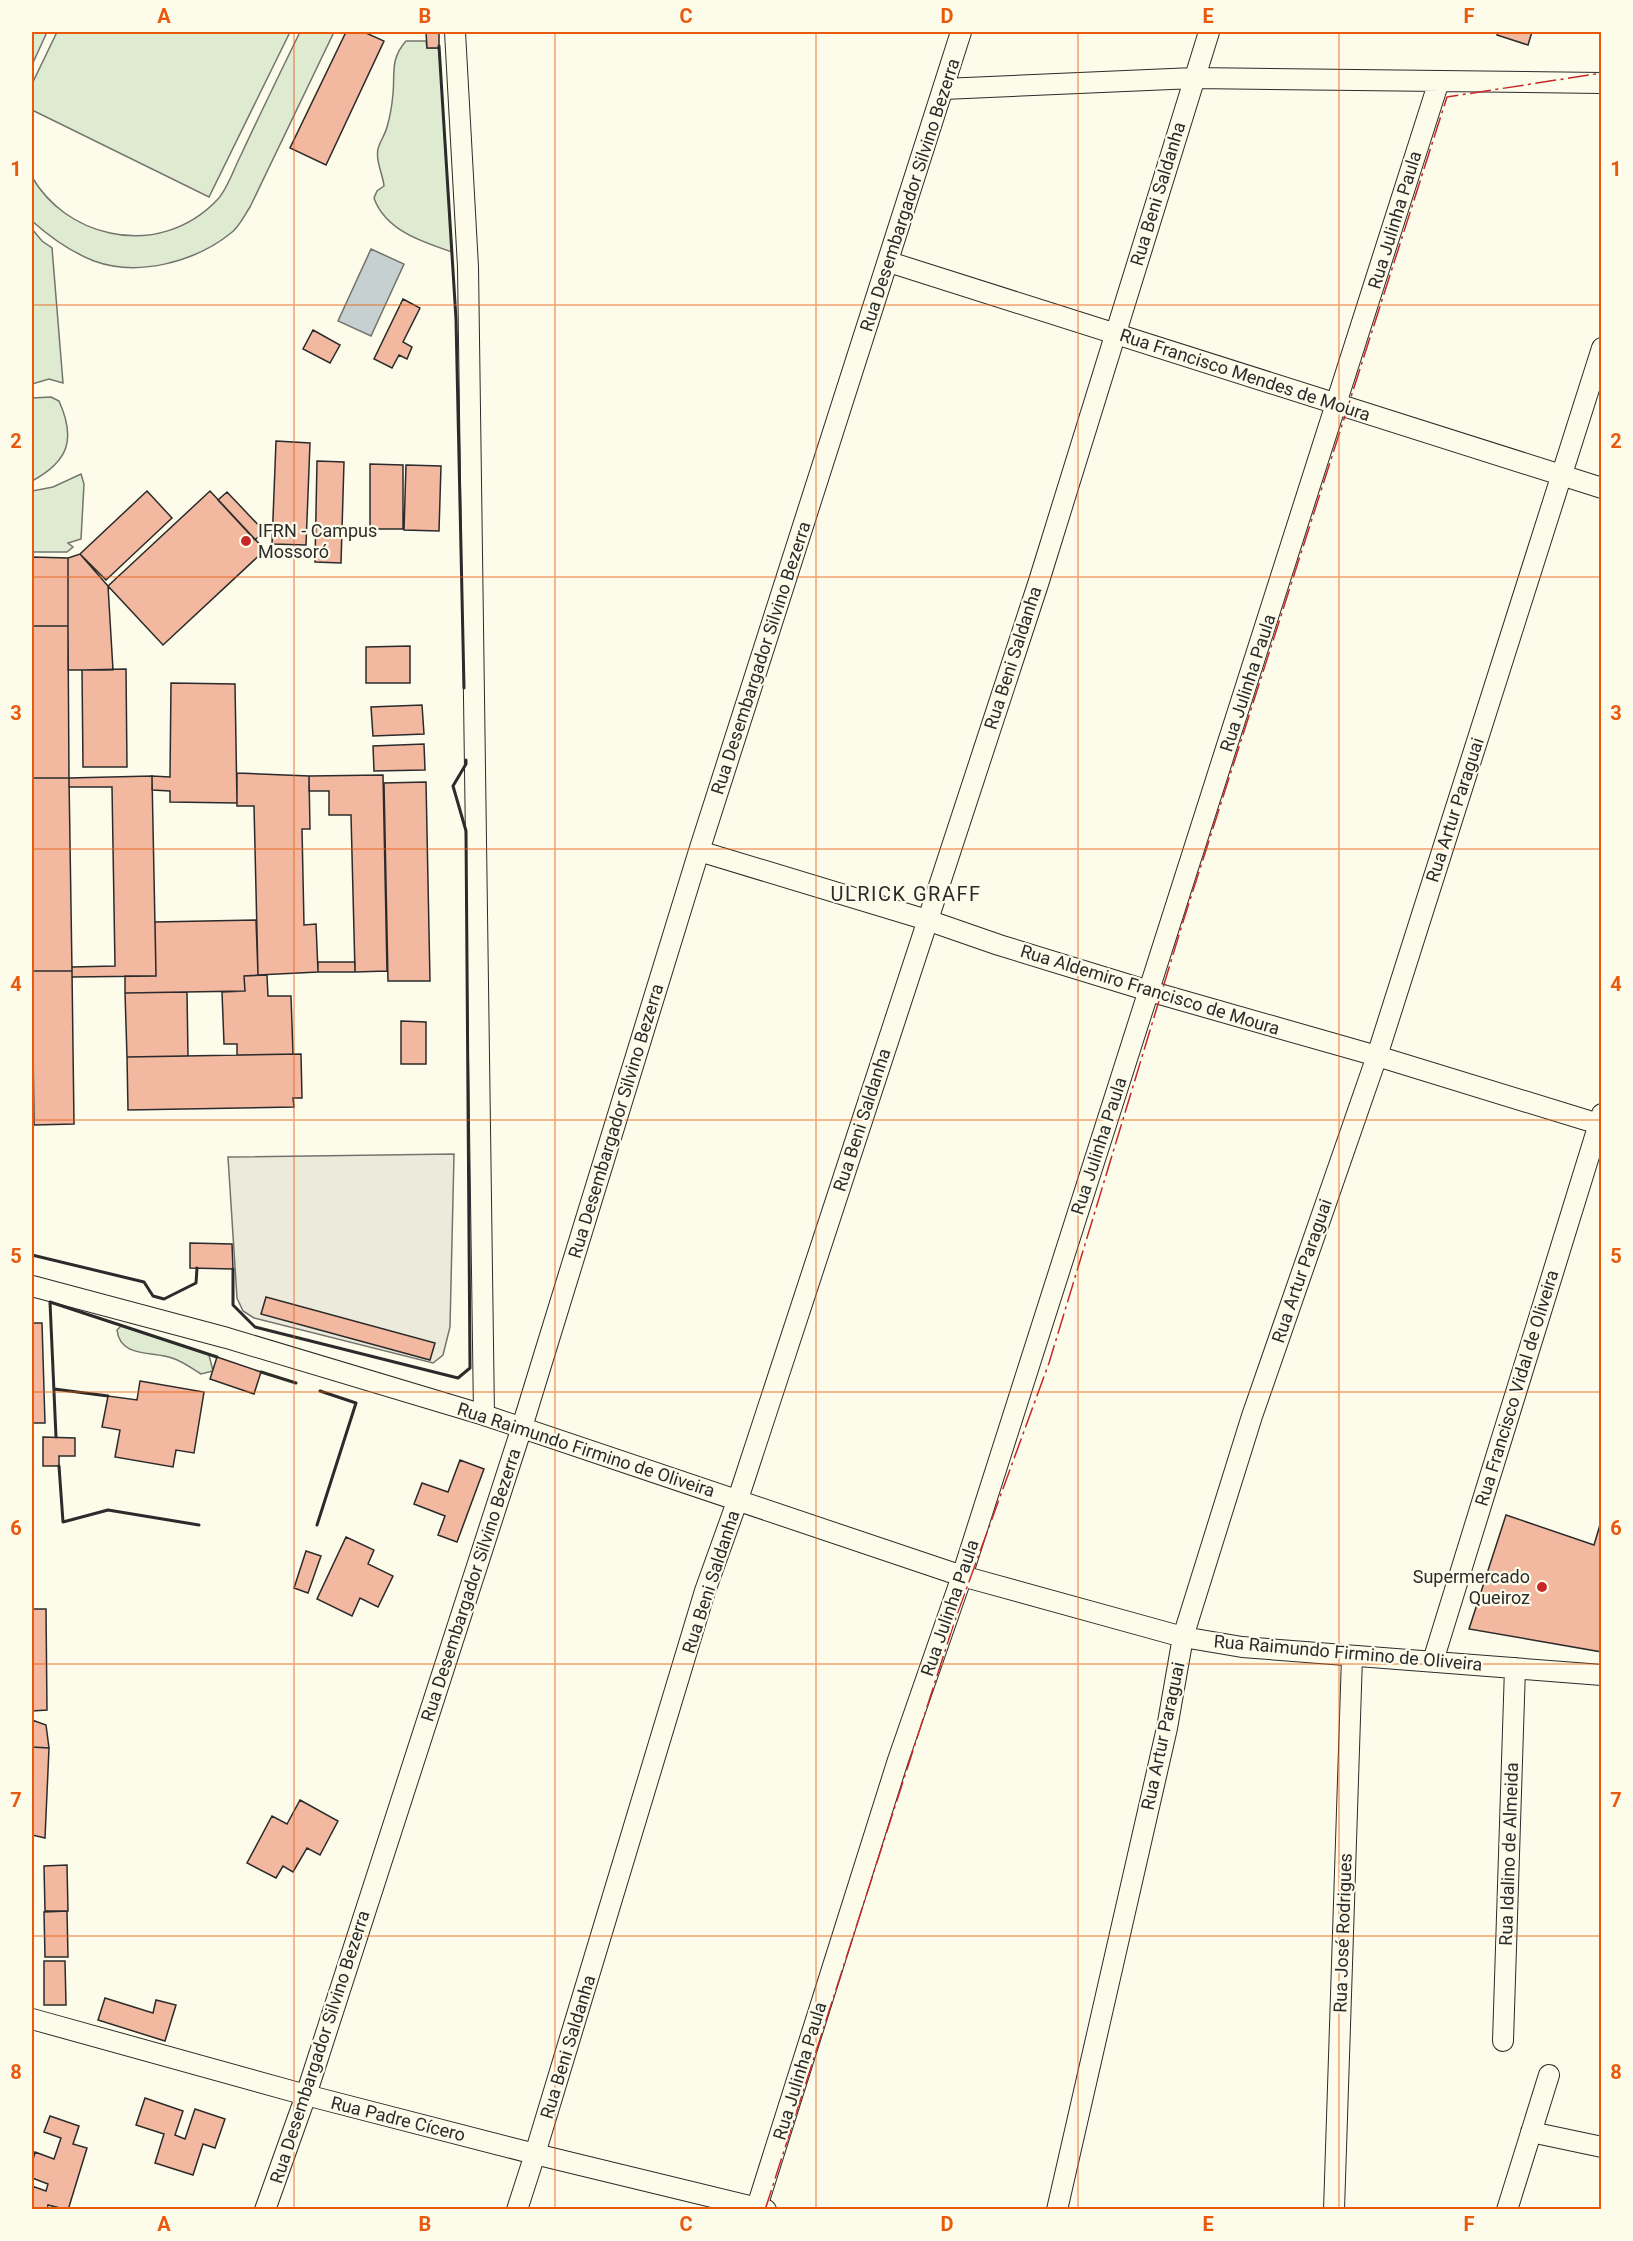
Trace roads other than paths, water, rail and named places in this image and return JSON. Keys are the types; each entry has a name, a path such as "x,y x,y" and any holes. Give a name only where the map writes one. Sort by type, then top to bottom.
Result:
{"street":[{"path":"455,32 468,267 484,1415"},
{"name":"Rua Desembargador Silvino Bezerra","path":"265,2210 306,2095 522,1427 699,851 961,32"},
{"name":"Rua Beni Saldanha","path":"517,2210 705,1591 738,1499 1039,581 1209,32"},
{"path":"944,88 1194,78 1602,83"},
{"name":"Rua Julinha Paula","path":"760,2209 898,1760 962,1576 1337,405 1438,81"},
{"name":"Rua Francisco Mendes de Moura","path":"889,262 1602,488"},
{"name":"Rua Artur Paraguai","path":"1057,2210 1167,1728 1183,1637 1252,1416 1377,1056 1602,348"},
{"name":"Rua Aldemiro Francisco de Moura","path":"699,851 927,920 999,945 1149,991 1600,1121"},
{"name":"Rua Francisco Vidal de Oliveira","path":"1433,1661 1600,1121"},
{"name":"Rua Raimundo Firmino de Oliveira","path":"32,1286 227,1338 484,1415 962,1576 1183,1637 1242,1647 1352,1657 1433,1661 1602,1675"},
{"name":"Rua José Rodrigues","path":"1334,2210 1352,1657"},
{"name":"Rua Idalino de Almeida","path":"1503,2041 1515,1668"},
{"name":"Rua Padre Cícero","path":"32,2019 306,2095 760,2209"},
{"path":"1507,2210 1549,2075"},
{"path":"1531,2132 1602,2147"}],"place":[{"name":"IFRN - Campus Mossoró","path":"246,541"},
{"name":"Supermercado Queiroz","path":"1542,1587"}],"district":[{"name":"ULRICK GRAFF","path":"906,894"}]}
